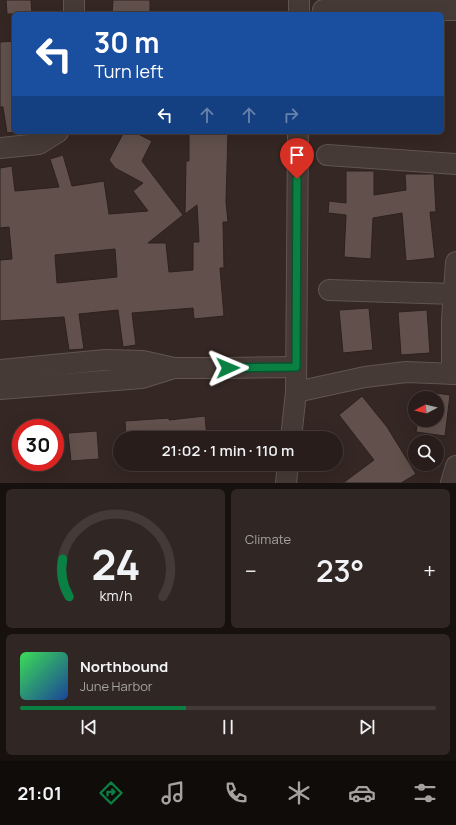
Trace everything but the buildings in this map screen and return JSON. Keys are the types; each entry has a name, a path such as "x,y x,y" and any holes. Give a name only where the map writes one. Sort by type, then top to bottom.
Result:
{"street":[{"path":"74,0 74,12"},
{"path":"299,0 299,12"},
{"path":"323,10 456,10"},
{"path":"0,148 39,144 55,134"},
{"path":"292,431 296,392 298,134"},
{"path":"328,156 456,164"},
{"path":"296,392 365,377 406,372 454,374 454,294 456,262"},
{"path":"329,290 454,294"},
{"path":"0,370 105,360 143,361 174,368 296,367"},
{"path":"0,389 142,378 174,368"},
{"path":"451,483 456,466"},
{"path":"286,483 287,471"}],"route":[{"path":"228,368 296,367 297,179"}]}
